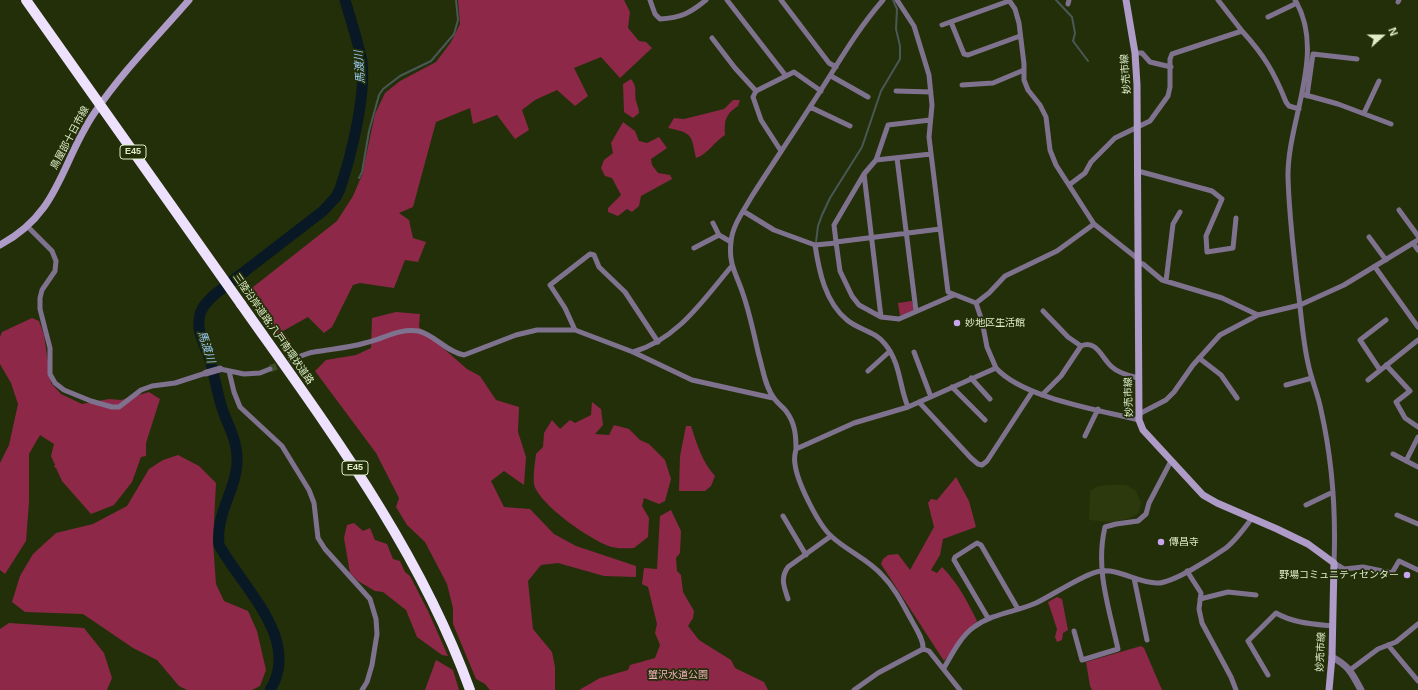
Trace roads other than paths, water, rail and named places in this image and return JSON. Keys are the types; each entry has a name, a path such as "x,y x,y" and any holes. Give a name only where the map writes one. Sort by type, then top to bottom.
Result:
{"highway":[{"name":"三陸沿岸道路;八戸南環状道路","path":"26,0 333,434 378,503 410,557 452,643 469,687"}],"main road":[{"name":"鳥屋部十日市線","path":"0,245 28,227 36,218 50,199 95,112 123,75 188,0"},
{"name":"妙売市線","path":"1126,0 1135,53 1138,127 1139,417 1143,430 1203,494 1217,503 1308,544 1334,563 1332,657 1328,690"}],"street":[{"path":"650,0 656,14 660,19 676,18 692,12 706,0"},
{"path":"727,0 786,76"},
{"path":"781,0 829,63 836,67"},
{"path":"883,0 868,16 847,47 831,76 781,151 743,212 734,231 731,242 731,266 743,293 766,382 773,398 786,411 793,423 796,435 794,462 820,523 831,536 872,564 884,576 914,626 922,641 923,649"},
{"path":"897,0 914,26 928,70 932,105 929,137 948,292 976,303"},
{"path":"942,25 1009,0 1015,9 1020,36 1024,80 1028,90 1040,105 1046,117 1050,150 1056,165 1094,224 1138,261 1166,281 1222,298 1258,315"},
{"path":"1218,0 1242,31 1256,46 1274,74 1286,102 1289,106 1299,109"},
{"path":"1268,17 1296,2 1302,10 1307,47 1305,95"},
{"path":"951,22 964,54 968,55 1020,36"},
{"path":"1070,185 1085,173 1091,162 1115,138 1147,124 1163,104 1170,87 1170,58 1172,54 1242,31"},
{"path":"712,38 735,68 756,91"},
{"path":"1135,53 1142,53 1150,62 1171,67"},
{"path":"1357,59 1313,54 1305,95 1299,109 1290,154 1288,174 1289,224 1308,363 1325,428 1332,492 1335,540 1334,563 1344,569 1363,567 1392,573 1399,561 1417,568"},
{"path":"962,85 993,83 1024,70"},
{"path":"781,151 761,120 753,97 756,91 794,72 821,91"},
{"path":"831,76 868,97"},
{"path":"1364,113 1379,81"},
{"path":"896,91 931,92"},
{"path":"1305,95 1364,113 1391,124"},
{"path":"810,107 850,126"},
{"path":"930,120 888,125 876,160 864,174 834,225 836,243 840,271 852,296 859,305 881,317 899,319 912,315 916,311 954,295"},
{"path":"876,160 931,154"},
{"path":"897,158 916,311"},
{"path":"1138,171 1212,191 1222,199 1206,236 1207,252 1233,248 1236,218"},
{"path":"864,174 881,317"},
{"path":"1399,210 1418,236"},
{"path":"743,212 774,230 815,245 940,229"},
{"path":"1166,281 1173,224 1180,212"},
{"path":"713,223 719,235 731,242"},
{"path":"976,303 989,293 1005,276 1057,250 1094,224"},
{"path":"28,227 52,251 56,261 55,271 42,290 40,310 50,348 50,374 60,386 91,402 112,408 118,407 146,388 175,383 220,369 244,374 260,373 270,369"},
{"path":"694,248 719,235"},
{"path":"1370,237 1386,260"},
{"path":"976,303 982,322 987,348 996,368 1002,375 1032,392 1098,409 1139,417 1166,400 1174,392 1199,358 1220,335 1258,315 1300,305 1344,285 1415,242 1418,250"},
{"path":"815,245 820,277 834,306 846,320 875,334 890,351 902,380 908,407"},
{"path":"575,330 565,308 550,285 590,254 594,255 599,267 625,292 658,342"},
{"path":"633,352 658,342 687,321 731,266"},
{"path":"1374,267 1418,327"},
{"path":"1043,311 1068,338 1081,346"},
{"path":"1380,370 1360,340 1386,320"},
{"path":"291,360 313,352 329,351 366,343 393,333 409,331 420,332 456,354 464,355 516,335 537,330 575,330 633,352 692,380 773,398"},
{"path":"1368,380 1418,340"},
{"path":"1042,395 1061,376 1081,346 1086,344 1093,345 1113,368 1138,378"},
{"path":"868,371 890,351"},
{"path":"914,352 931,396"},
{"path":"1199,358 1221,375 1237,398"},
{"path":"1386,365 1410,391 1396,402 1405,418 1418,427"},
{"path":"796,448 854,423 908,407 996,368"},
{"path":"229,371 234,392 240,407 282,446 309,490 314,503 318,538 325,549 370,599 376,619 377,634 372,664 367,682 362,690"},
{"path":"971,378 990,399"},
{"path":"1286,385 1312,378"},
{"path":"952,387 985,420"},
{"path":"918,402 971,458 978,464 982,465 987,461 1032,392"},
{"path":"1085,436 1098,409"},
{"path":"1406,461 1418,436"},
{"path":"1394,454 1418,467"},
{"path":"1074,631 1082,660 1118,649 1103,585 1100,546 1105,527 1138,521 1146,514 1149,503 1171,461"},
{"path":"1306,505 1332,492"},
{"path":"1397,515 1418,524"},
{"path":"783,516 806,554"},
{"path":"944,668 973,627 988,618 1035,603 1090,574 1102,571 1123,574 1157,583 1173,580 1226,547 1252,518"},
{"path":"788,599 784,586 783,574 788,567 831,536"},
{"path":"988,618 954,560 955,557 977,544 980,545 1018,609"},
{"path":"1188,571 1199,589 1199,609 1202,623 1231,677 1236,690"},
{"path":"1134,578 1147,640"},
{"path":"1200,599 1228,592 1256,595"},
{"path":"1268,675 1248,641 1276,613 1283,617 1304,623 1333,626"},
{"path":"1350,670 1378,649 1396,642 1418,624"},
{"path":"1388,645 1418,682"},
{"path":"854,690 878,673 923,649 929,651 960,690"},
{"path":"1332,657 1344,663 1350,670 1361,690"}],"waterway":[{"name":"馬渡川","path":"270,690 278,671 279,652 274,633 254,596 219,545 221,519 236,473 236,448 221,405 210,360 199,330 199,320 202,309 214,295 323,211 336,197 340,189 357,126 363,76 362,62 345,0"},
{"path":"359,178 362,172 369,131 379,95 383,89 400,76 431,61 454,34 458,20 456,0"},
{"path":"816,242 818,226 822,215 830,198 862,147 881,91 900,59 900,46 896,29 897,9 893,0"},
{"path":"1056,0 1072,17 1075,33 1073,41 1088,61"}],"tunnel":[{"path":"270,369 287,362"}],"place":[{"name":"妙地区生活館","path":"957,323"},
{"name":"傳昌寺","path":"1161,542"},
{"name":"野場コミュニティセンター","path":"1407,575"}],"park label":[{"name":"蟹沢水道公園","path":"678,675"}]}
